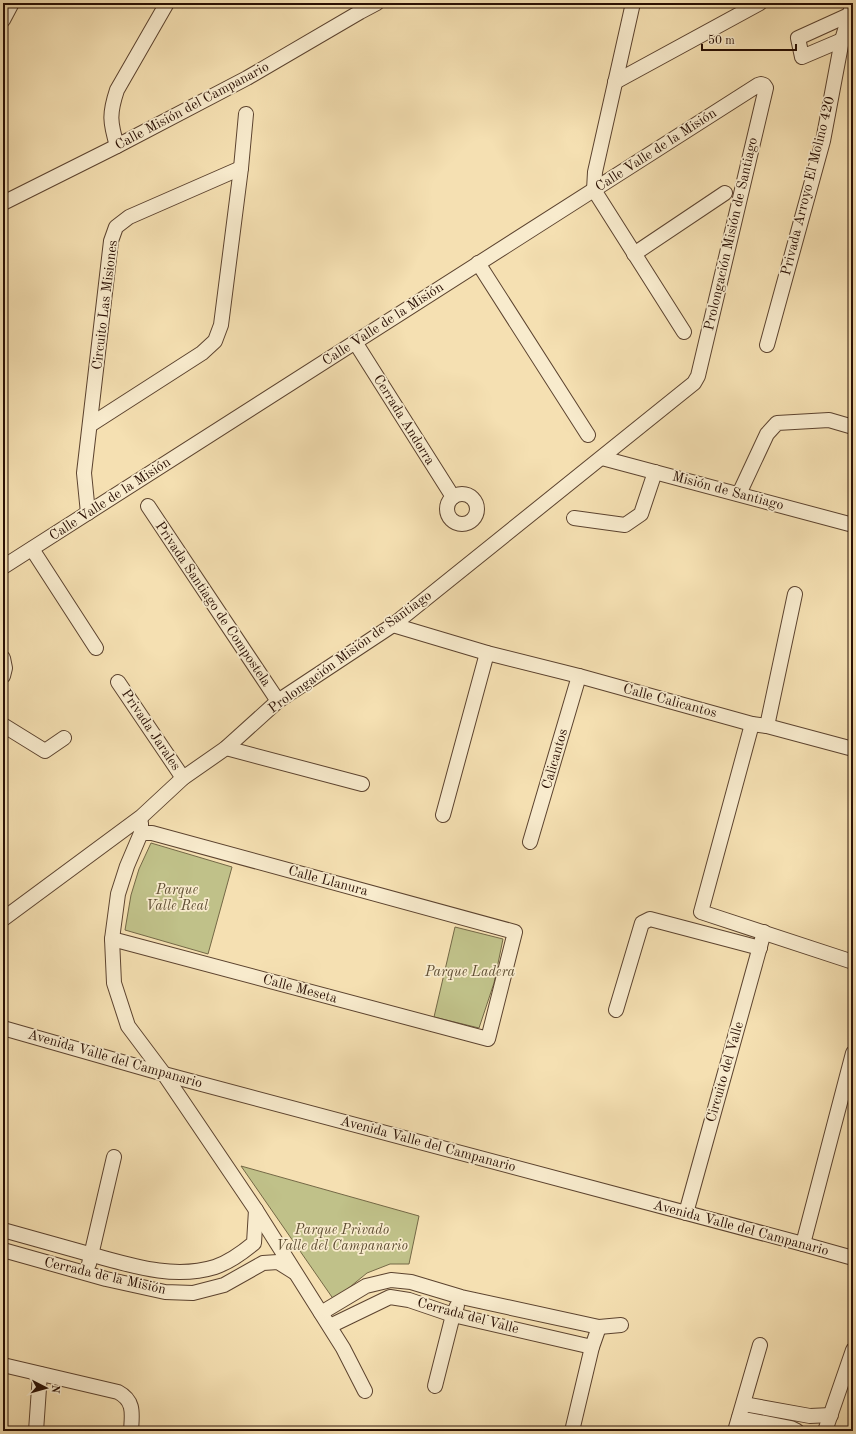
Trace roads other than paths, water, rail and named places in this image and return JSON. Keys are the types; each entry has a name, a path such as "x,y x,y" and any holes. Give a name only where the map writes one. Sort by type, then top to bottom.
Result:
{"street":[{"path":"3,20 12,3"},
{"path":"117,146 111,125 112,106 117,90 167,3"},
{"name":"Calle Misión del Campanario","path":"3,203 117,146 247,78 358,7 377,3"},
{"path":"633,3 596,172 594,190 684,332"},
{"path":"615,82 760,3"},
{"path":"848,37 802,57 798,38 852,10"},
{"name":"Privada Arroyo El Molino 420","path":"767,345 823,141 848,37 852,10"},
{"name":"Calle Valle de la Misión","path":"3,567 758,85 764,85"},
{"name":"Prolongación Misión de Santiago","path":"3,919 141,817 183,778 226,748 278,701 393,625 694,383 698,376 766,88 764,85"},
{"path":"90,425 202,353 215,341 221,325 241,168 246,114"},
{"name":"Circuito Las Misiones","path":"83,516 78,486 84,473 112,242 116,227 129,217 241,168"},
{"path":"634,254 725,193"},
{"path":"478,263 588,435"},
{"name":"Cerrada Andorra","path":"355,342 453,498"},
{"path":"739,494 767,434 777,423 829,420 853,427"},
{"name":"Misión de Santiago","path":"602,458 853,525"},
{"path":"574,518 625,525 641,514 655,472"},
{"name":"Privada Santiago de Compostela","path":"148,506 278,701"},
{"path":"32,549 96,648"},
{"path":"767,726 795,594"},
{"name":"Calle Calicantos","path":"393,625 486,653 579,676 752,724 767,726 853,749"},
{"path":"443,815 486,653"},
{"path":"3,658 5,668 3,676"},
{"name":"Calicantos","path":"530,842 579,676"},
{"name":"Privada Jarales","path":"118,682 183,778"},
{"path":"752,724 701,912 853,962"},
{"path":"3,725 45,751 64,738"},
{"path":"226,748 362,784"},
{"path":"141,817 141,832 127,866 118,894 112,939 114,983 128,1026 164,1074 256,1210 330,1326 365,1391"},
{"name":"Calle Llanura","path":"141,832 152,833 515,932 488,1039"},
{"path":"616,1010 642,923 650,919 760,948"},
{"name":"Circuito del Valle","path":"686,1212 764,932"},
{"name":"Calle Meseta","path":"112,939 488,1039"},
{"name":"Avenida Valle del Campanario","path":"3,1028 164,1074 686,1212 853,1258"},
{"path":"803,1244 853,1053"},
{"path":"87,1273 114,1157"},
{"name":"Cerrada de la Misión","path":"3,1230 131,1265 164,1272 188,1272 220,1265 234,1258 254,1243 256,1210"},
{"name":"Cerrada de la Misión","path":"3,1250 132,1285 165,1292 193,1292 227,1283 263,1263 278,1262 296,1272"},
{"path":"220,1265 227,1283"},
{"path":"330,1326 390,1297 391,1280"},
{"name":"Cerrada del Valle","path":"321,1313 366,1286 391,1280 411,1282 461,1297 599,1327 622,1325"},
{"name":"Cerrada del Valle","path":"390,1297 409,1300 453,1314 592,1347"},
{"path":"435,1386 453,1314 461,1297"},
{"path":"572,1431 592,1347 599,1327"},
{"path":"760,1345 737,1424 791,1428 797,1431"},
{"path":"825,1431 853,1350"},
{"path":"3,1365 118,1392 125,1396 132,1409 131,1431"},
{"path":"36,1431 40,1374"},
{"path":"744,1404 810,1416 831,1415"}],"park label":[{"name":"Parque Valle Real","path":"177,898"},
{"name":"Parque Ladera","path":"470,972"},
{"name":"Parque Privado Valle del Campanario","path":"342,1238"}]}
